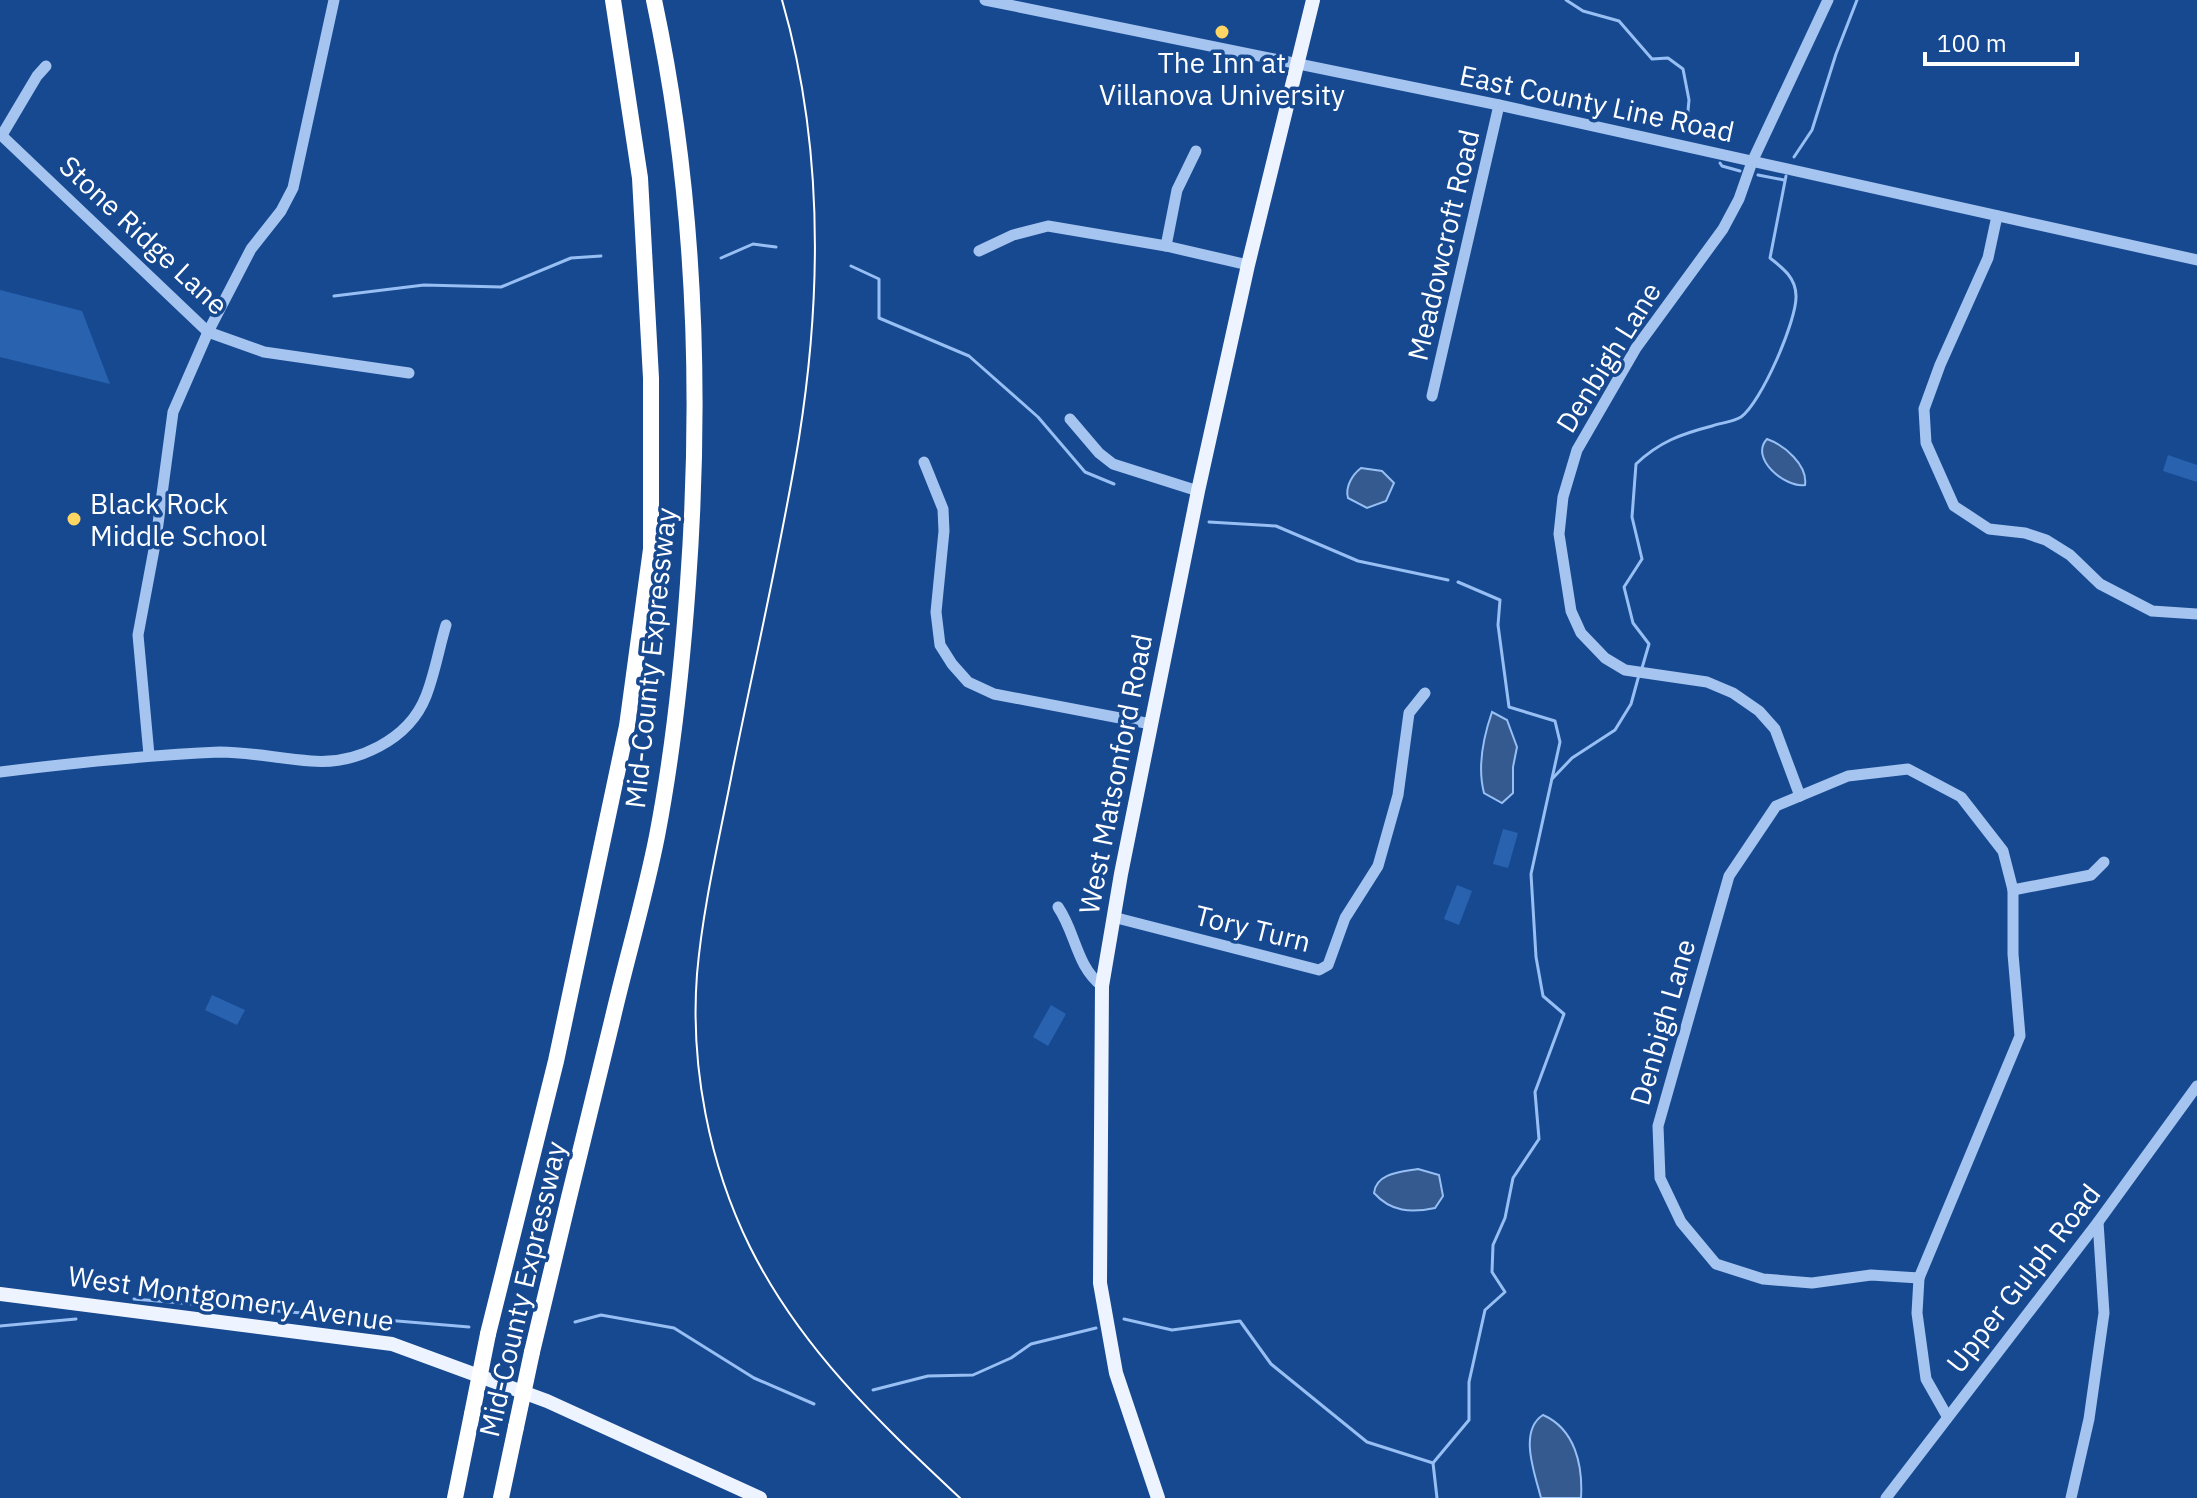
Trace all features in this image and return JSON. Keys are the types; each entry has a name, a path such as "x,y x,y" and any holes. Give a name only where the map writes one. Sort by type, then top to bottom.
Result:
{"highway":[{"name":"Mid-County Expressway","path":"455,1498 488,1334 556,1061 627,726 651,549 651,378 640,178 613,0"},
{"name":"Mid-County Expressway","path":"501,1498 532,1352 656,838 673,737 684,637 696,448 691,294 676,127 654,0"}],"main road":[{"name":"West Matsonford Road","path":"1158,1498 1116,1373 1100,1283 1102,986 1198,491 1248,265 1313,0"},
{"name":"West Montgomery Avenue","path":"0,1294 392,1344 547,1401 760,1498"}],"street":[{"path":"149,755 138,635 156,539 173,412 208,332 251,249 281,211 293,188 334,0"},
{"name":"East County Line Road","path":"985,0 1499,105 2197,260"},
{"name":"Denbigh Lane","path":"1800,796 1775,729 1759,711 1733,693 1707,682 1625,670 1605,658 1581,633 1571,611 1559,534 1563,497 1577,450 1636,348 1723,229 1828,0"},
{"path":"1,134 46,66"},
{"name":"Meadowcroft Road","path":"1432,396 1499,105"},
{"name":"Stone Ridge Lane","path":"1,134 208,332 264,352 409,373"},
{"path":"1166,246 1177,190 1196,151"},
{"path":"1997,216 1988,258 1940,365 1924,409 1926,443 1954,506 1989,529 2025,533 2046,540 2070,555 2100,584 2152,611 2197,614"},
{"path":"979,251 1013,235 1048,226 1166,246 1248,265"},
{"path":"1070,419 1099,453 1113,464 1198,491"},
{"path":"924,462 943,509 944,531 936,612 940,645 952,664 968,682 994,694 1151,724"},
{"path":"0,772 149,755 229,752 312,762 351,758 373,750 395,736 414,716 426,697 446,625"},
{"name":"Tory Turn","path":"1113,917 1319,970 1328,965 1345,918 1378,866 1398,795 1409,713 1425,693"},
{"name":"Denbigh Lane","path":"1919,1278 1871,1275 1812,1283 1763,1279 1716,1264 1681,1222 1660,1178 1658,1126 1729,876 1776,806 1848,776 1908,769 1961,797 2003,851 2013,890 2013,954 2020,1036 1919,1278 1917,1313 1926,1379 1947,1416"},
{"path":"2013,890 2091,875 2104,862"},
{"path":"1058,907 1072,932 1081,963 1090,977 1102,986"},
{"name":"Upper Gulph Road","path":"1886,1498 2098,1222 2197,1086"},
{"path":"2071,1498 2089,1419 2104,1313 2098,1222"}],"shaded area":[{"path":"0,290 82,311 110,384 0,357"},
{"path":"1767,439 1781,446 1799,463 1805,485 1779,477 1766,463 1763,447"},
{"path":"2168,455 2197,465 2197,482 2163,471"},
{"path":"1361,468 1382,471 1394,483 1386,501 1367,508 1348,498 1350,482"},
{"path":"1492,712 1507,720 1517,747 1513,793 1502,803 1484,793 1482,783 1482,752"},
{"path":"1503,829 1518,833 1508,868 1493,864"},
{"path":"1457,885 1472,891 1459,925 1444,919"},
{"path":"212,995 245,1010 237,1025 205,1010"},
{"path":"1051,1005 1066,1014 1048,1046 1033,1037"},
{"path":"1418,1169 1439,1175 1443,1196 1435,1208 1402,1210 1387,1204 1374,1193 1384,1177"},
{"path":"1543,1415 1563,1429 1575,1449 1581,1498 1541,1498 1532,1465 1530,1442 1535,1422"}],"waterway":[{"path":"1566,0 1583,11 1619,21 1652,59 1668,58 1683,69 1691,134"},
{"path":"1794,157 1812,130 1857,0"},
{"path":"1720,163 1740,171"},
{"path":"1758,175 1784,180"},
{"path":"1642,668 1649,644 1633,623 1624,587 1642,559 1632,517 1636,464 1671,440 1741,417 1767,379 1795,308 1796,296 1791,279 1770,258 1786,176"},
{"path":"721,258 753,244 776,247"},
{"path":"334,296 424,285 501,287 571,258 601,256"},
{"path":"851,266 879,279 879,318 969,356 1038,417 1085,472 1114,484"},
{"path":"1209,522 1276,526 1358,561 1448,580"},
{"path":"1437,1498 1433,1463 1469,1420 1469,1382 1485,1310 1505,1292 1492,1272 1493,1245 1505,1218 1513,1178 1539,1139 1535,1092 1564,1014 1543,996 1536,957 1531,874 1560,742 1555,721 1509,707 1498,625 1500,600 1458,582"},
{"path":"1552,779 1572,758 1615,730 1631,704 1639,675"},
{"path":"134,1299 469,1327"},
{"path":"575,1322 601,1315 674,1328 754,1378 814,1404"},
{"path":"0,1326 76,1319"},
{"path":"1124,1319 1172,1330 1240,1321 1271,1364 1367,1442 1433,1463"},
{"path":"873,1390 928,1376 973,1375 1011,1358 1031,1344 1096,1328"}],"tram line":[{"path":"782,0 805,108 811,163 815,273 812,328 792,479 703,922 696,1009 700,1079 723,1182 750,1247 770,1284 843,1382 960,1498"}],"place":[{"name":"The Inn at Villanova University","path":"1222,32"},
{"name":"Black Rock Middle School","path":"74,519"}]}
